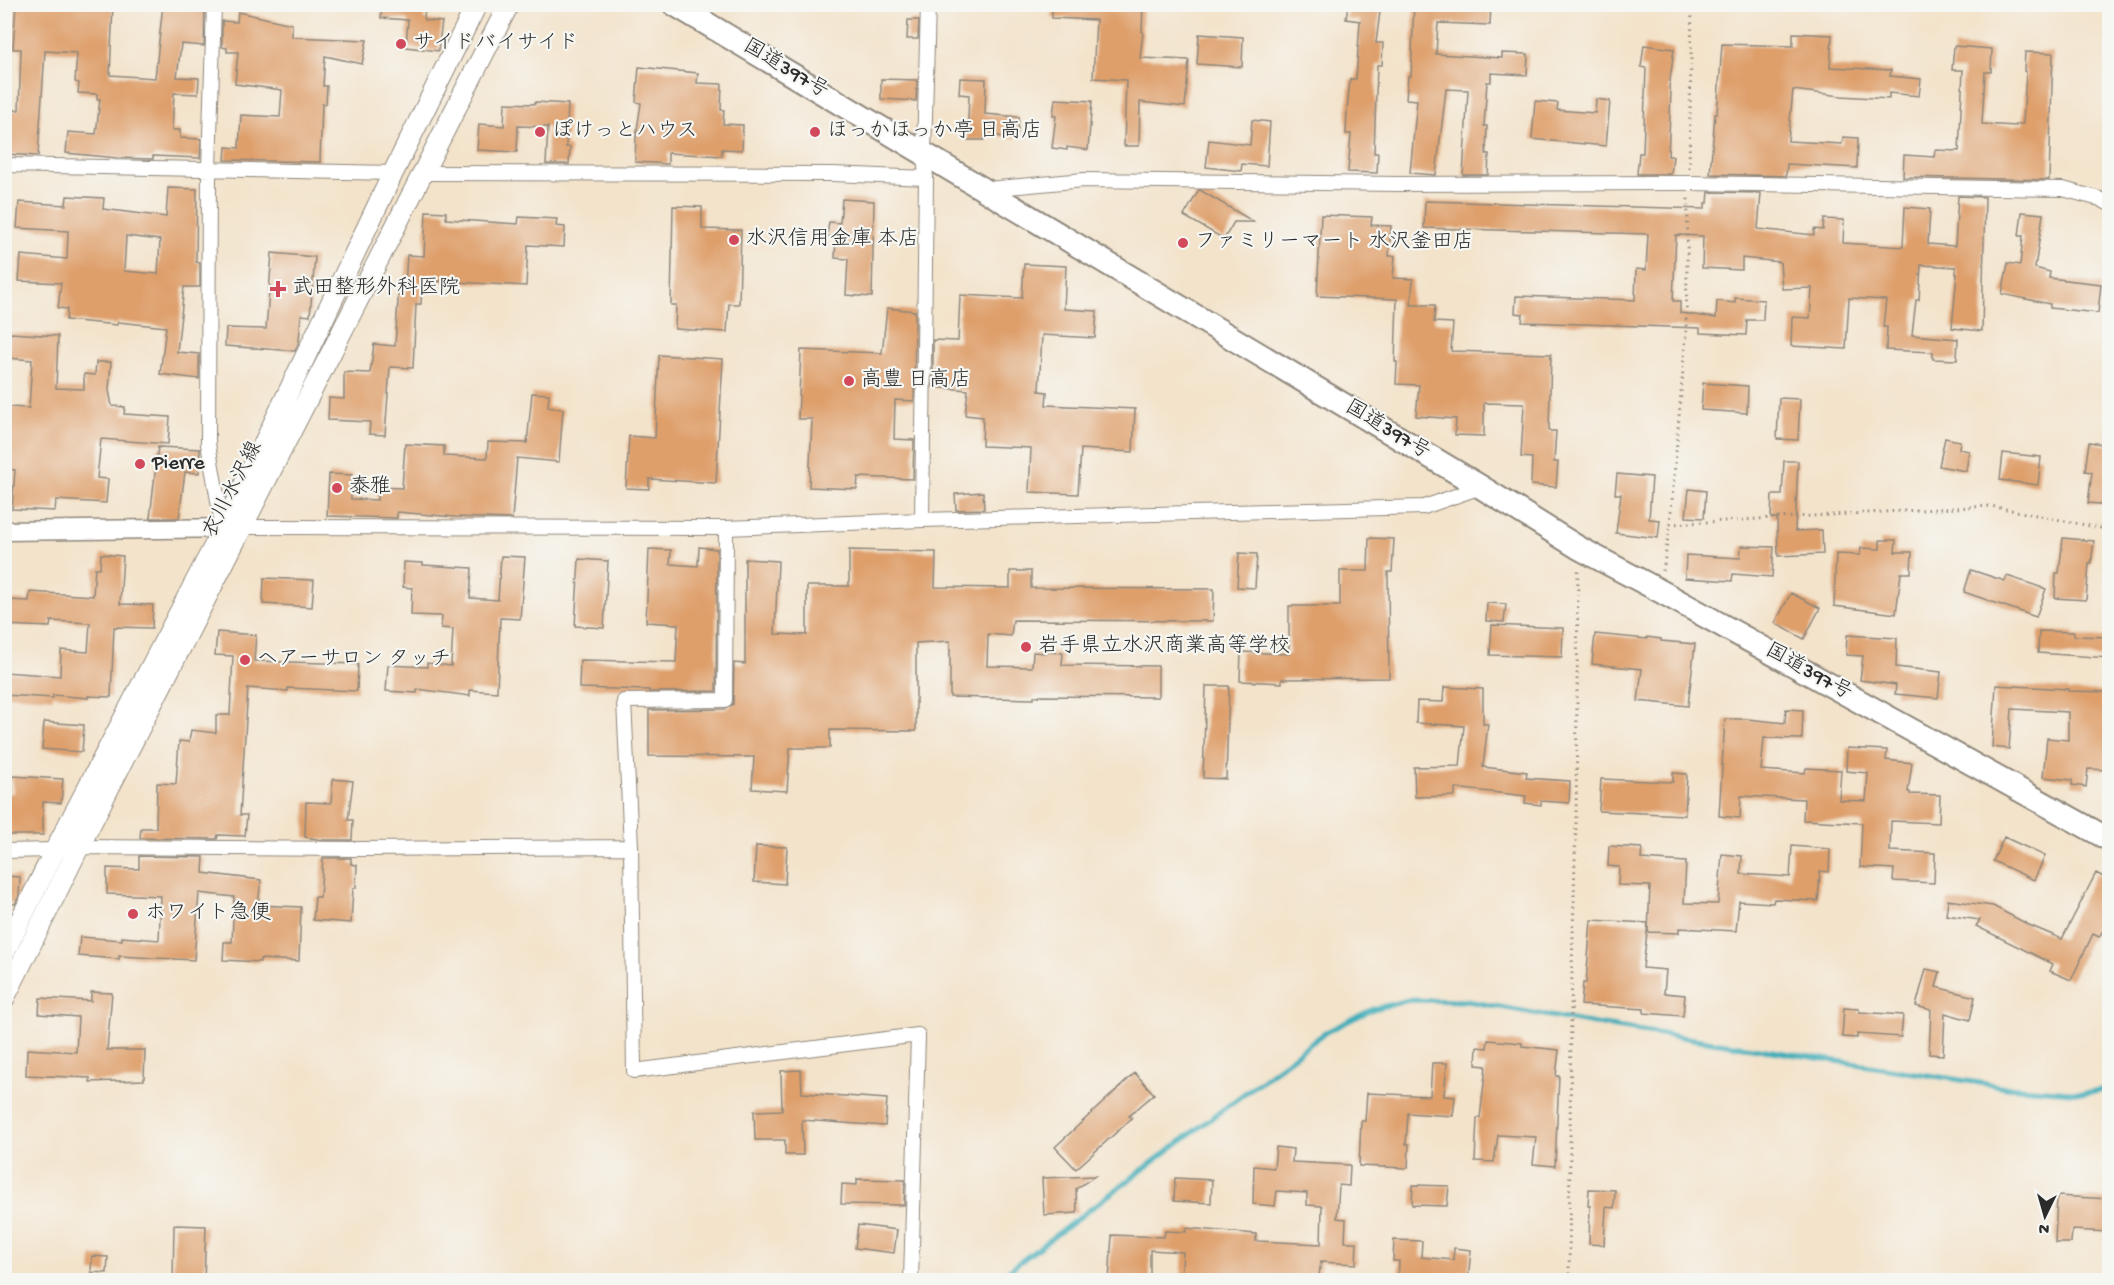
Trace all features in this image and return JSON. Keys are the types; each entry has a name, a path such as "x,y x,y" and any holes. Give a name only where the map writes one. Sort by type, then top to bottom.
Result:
{"highway":[{"name":"国道397号","path":"674,4 1579,548 2109,840"}],"main road":[{"name":"衣川水沢線","path":"4,999 232,528 393,173 477,4"},
{"name":"衣川水沢線","path":"4,953 55,850 232,528 422,173 508,4"}],"street":[{"path":"214,4 209,168 208,444 232,528"},
{"path":"922,520 926,178 924,153 928,4"},
{"path":"4,165 393,173"},
{"path":"422,173 821,174 926,178"},
{"path":"982,189 1084,180 1397,184 1689,183 2063,189 2100,199 2109,204"},
{"path":"4,531 232,528 726,528 922,520 1424,507 1481,487"},
{"path":"726,528 725,700 624,701 631,847 634,1071 918,1035 911,1281"},
{"path":"4,851 79,847 360,849 631,847"}],"path":[{"path":"1660,591 1670,524 1686,334 1692,4"},
{"path":"1670,524 1991,506 2109,530"},
{"path":"1569,1281 1579,548"}],"building":[{"path":"16,4 113,4 110,75 155,78 163,4 205,4 204,46 181,44 177,77 199,78 198,94 174,93 172,130 180,130 180,138 201,139 200,158 153,156 153,159 117,158 66,153 68,132 96,134 100,99 97,99 97,94 78,93 79,83 75,82 77,53 45,51 38,156 4,154 4,110 19,110 21,49 13,49"},
{"path":"382,4 425,4 424,20 442,22 438,51 406,47 408,20 381,18"},
{"path":"1052,4 1143,4 1140,58 1189,60 1185,107 1140,102 1139,146 1124,146 1126,80 1093,78 1096,20 1052,18"},
{"path":"1348,4 1381,4 1376,43 1383,43 1382,65 1377,65 1374,153 1378,153 1377,173 1348,172 1351,134 1346,134 1347,111 1350,79 1356,79 1360,21 1346,19"},
{"path":"1414,4 1491,4 1490,25 1438,23 1436,54 1502,58 1502,53 1528,54 1527,75 1491,73 1491,82 1487,82 1484,126 1487,126 1488,175 1463,175 1468,90 1446,89 1436,175 1410,173 1417,100 1406,99 1408,76 1411,76"},
{"path":"238,12 292,24 292,37 367,40 362,64 325,56 323,86 327,86 326,104 322,104 320,162 225,160 226,147 239,148 241,115 280,117 282,90 235,84 238,52 227,52 227,48 222,47 222,21 237,22"},
{"path":"908,20 919,20 918,39 907,39"},
{"path":"1793,33 1832,35 1830,67 1891,70 1890,76 1921,79 1919,96 1889,93 1889,99 1793,90 1788,141 1842,144 1843,137 1858,138 1857,168 1787,164 1786,176 1710,174 1722,44 1793,46"},
{"path":"1199,34 1243,37 1242,67 1197,64"},
{"path":"1644,45 1674,49 1669,88 1671,93 1668,156 1673,156 1671,174 1637,174 1639,153 1643,153 1646,68 1641,67"},
{"path":"1954,46 1992,49 1991,72 1985,72 1982,124 2016,126 2016,124 2023,124 2025,52 2053,53 2049,180 1903,177 1904,155 1934,157 1935,150 1959,151 1963,70 1952,70"},
{"path":"639,67 698,73 697,83 722,84 723,124 743,125 742,150 722,149 722,156 668,153 668,164 635,162 641,103 636,102"},
{"path":"960,78 986,79 985,114 1019,117 1017,138 985,135 984,140 967,140 969,95 959,94"},
{"path":"881,79 917,80 916,101 881,99"},
{"path":"1055,99 1092,101 1088,150 1067,147 1067,150 1052,148 1056,116 1053,116"},
{"path":"1596,99 1610,101 1606,146 1532,139 1535,101 1558,103 1557,110 1595,113"},
{"path":"535,102 568,104 566,147 570,147 569,164 546,164 548,127 518,126 517,152 477,150 479,124 504,126 505,103 535,104"},
{"path":"1252,120 1270,122 1267,166 1242,164 1241,171 1206,167 1209,140 1250,145"},
{"path":"168,188 197,189 196,262 200,263 200,287 184,287 177,352 199,354 199,379 160,374 166,327 66,320 67,309 58,308 61,283 19,281 21,255 67,259 68,231 17,228 19,202 66,205 67,196 104,198 103,209 166,217","holes":["126,236 160,240 158,274 124,271"]},
{"path":"1199,190 1254,222 1234,222 1224,239 1184,216"},
{"path":"1709,192 1761,193 1758,229 1814,235 1814,229 1823,230 1824,219 1844,220 1843,243 1903,247 1905,207 1930,209 1928,244 1955,246 1958,196 1985,197 1982,331 1952,328 1956,267 1921,265 1919,300 1916,300 1912,335 1958,339 1957,360 1933,359 1933,352 1886,350 1887,327 1883,327 1886,300 1849,298 1846,349 1791,346 1792,317 1810,318 1812,288 1782,289 1780,262 1742,258 1742,270 1702,268 1703,236 1676,235 1673,301 1680,301 1680,313 1716,318 1717,301 1735,303 1735,298 1764,300 1763,320 1747,320 1746,335 1700,333 1700,328 1522,322 1523,314 1515,313 1516,296 1635,300 1636,269 1646,270 1648,234 1424,228 1425,201 1705,209"},
{"path":"842,199 874,201 872,297 846,295 848,259 835,258 836,238 827,236 829,222 840,223"},
{"path":"673,206 702,207 702,229 741,230 739,304 729,304 727,332 675,329 676,305 671,305"},
{"path":"426,211 446,212 446,219 518,224 519,217 557,219 556,226 565,227 564,247 528,245 526,286 422,282 421,304 416,304 413,368 390,367 385,435 369,434 370,422 328,420 329,398 344,399 344,372 370,373 374,344 395,346 399,285 405,285 407,255 424,256"},
{"path":"2022,212 2043,214 2035,268 2050,272 2049,278 2101,284 2098,313 2050,308 2050,304 2002,294 2008,263 2020,265 2023,236 2019,236"},
{"path":"1321,215 1372,217 1371,225 1391,226 1389,256 1395,256 1393,278 1413,279 1411,305 1435,305 1434,322 1453,323 1451,351 1551,354 1549,431 1556,431 1554,462 1558,462 1556,487 1531,485 1532,458 1521,457 1524,404 1484,403 1484,436 1455,435 1456,419 1416,416 1419,385 1396,384 1397,299 1317,296"},
{"path":"272,253 315,257 310,316 301,315 299,341 295,351 225,346 226,328 266,329"},
{"path":"1024,264 1066,266 1064,309 1097,311 1095,338 1042,335 1039,391 1047,392 1046,405 1135,409 1133,452 1081,449 1078,494 1029,492 1031,448 982,446 983,417 965,415 968,390 933,387 933,340 958,341 960,295 1022,298"},
{"path":"887,308 915,311 914,401 895,400 894,439 914,440 913,479 858,477 857,489 809,487 812,419 798,419 801,350 882,353"},
{"path":"10,333 58,336 56,388 84,389 84,374 95,375 96,362 111,362 109,390 112,406 125,407 124,414 170,417 168,444 101,439 97,478 108,479 106,503 56,500 55,511 12,509 15,470 4,469 6,407 29,408 32,360 8,358"},
{"path":"659,355 723,359 716,483 649,479 649,489 626,488 629,436 655,438"},
{"path":"1703,383 1748,386 1747,413 1701,410"},
{"path":"532,393 549,394 548,407 563,409 559,462 517,458 512,519 397,512 397,518 327,516 329,474 352,475 351,499 377,500 378,487 402,488 405,444 444,446 444,456 487,458 488,442 527,443"},
{"path":"1779,398 1800,399 1798,440 1777,439"},
{"path":"1945,438 1960,441 1959,449 1969,451 1966,471 1939,466"},
{"path":"2089,442 2109,445 2109,505 2088,503 2092,472 2085,471"},
{"path":"158,447 200,449 199,473 185,472 179,518 150,518"},
{"path":"2003,453 2041,457 2038,485 2000,480"},
{"path":"1784,461 1798,461 1795,531 1822,530 1823,554 1778,556 1777,518 1771,518 1772,495 1782,495"},
{"path":"1617,474 1652,477 1649,519 1660,520 1658,538 1616,533 1621,494 1615,494"},
{"path":"1689,489 1706,491 1704,518 1686,517"},
{"path":"983,492 984,509 956,510 955,494"},
{"path":"1369,538 1394,539 1392,572 1388,572 1389,678 1282,679 1282,683 1240,681 1241,652 1289,654 1289,606 1340,606 1340,571 1368,571"},
{"path":"2063,538 2094,541 2091,564 2089,564 2086,600 2055,598 2056,573 2059,573"},
{"path":"1880,540 1896,540 1895,552 1912,552 1911,573 1901,573 1896,614 1834,606 1836,554 1860,555 1861,548 1880,549"},
{"path":"1741,546 1774,547 1772,577 1733,574 1732,581 1685,578 1686,555 1740,558"},
{"path":"699,547 717,549 716,691 649,692 649,690 579,688 580,660 676,662 678,624 646,622 649,549 671,550 670,564 698,566"},
{"path":"849,550 936,552 935,587 1010,588 1010,571 1031,571 1031,588 1214,589 1213,621 1013,620 1011,636 988,634 987,666 1032,667 1033,652 1045,652 1063,653 1062,665 1158,666 1158,697 1034,696 1034,699 950,697 950,641 916,643 916,731 830,730 830,748 790,748 787,791 752,789 754,757 649,756 649,710 725,709 733,704 734,663 745,664 745,559 778,561 775,634 807,635 807,586 849,586"},
{"path":"1239,553 1257,554 1255,588 1237,587"},
{"path":"101,554 123,556 120,604 153,605 152,628 114,627 111,697 53,695 53,698 4,695 4,672 60,676 61,650 88,652 90,623 51,621 50,627 4,625 6,600 29,601 30,592 93,596 95,568 100,568"},
{"path":"501,556 525,557 520,619 500,618 497,692 470,690 470,696 417,689 417,693 386,691 388,665 427,667 427,663 451,666 453,629 441,628 442,616 411,615 412,588 403,587 404,562 472,568 470,598 498,600"},
{"path":"579,559 608,561 604,628 575,626"},
{"path":"1971,570 2005,581 2007,576 2046,589 2036,617 1964,592"},
{"path":"264,578 314,580 312,607 263,604"},
{"path":"1791,593 1820,608 1804,639 1775,623"},
{"path":"1487,603 1506,604 1504,622 1486,621"},
{"path":"1492,625 1563,628 1562,657 1490,655"},
{"path":"2039,631 2074,632 2074,636 2109,637 2109,658 2038,653"},
{"path":"217,632 256,635 254,661 358,664 357,691 288,688 288,691 248,688 240,815 247,815 245,836 218,835 217,839 140,838 141,828 156,828 157,783 176,784 179,741 189,742 191,730 216,733 216,715 230,715 233,656 215,655"},
{"path":"1595,634 1647,639 1647,637 1661,639 1661,641 1695,644 1688,706 1638,701 1642,669 1592,664"},
{"path":"1847,635 1897,638 1896,667 1941,672 1938,698 1895,694 1896,685 1860,680 1863,656 1846,655"},
{"path":"1996,685 2109,692 2109,770 2088,769 2086,787 2072,785 2072,780 2043,777 2047,738 2068,740 2068,712 2012,709 2009,749 1992,747"},
{"path":"1206,686 1229,686 1226,779 1203,778"},
{"path":"1444,687 1483,689 1483,724 1488,724 1483,767 1527,772 1526,778 1570,781 1569,803 1541,801 1541,805 1525,803 1526,796 1455,788 1455,796 1415,797 1414,767 1460,766 1464,726 1416,723 1417,701 1443,702"},
{"path":"1786,709 1803,710 1802,739 1764,738 1761,770 1805,773 1806,768 1841,770 1839,800 1866,801 1868,773 1846,771 1847,748 1887,750 1886,760 1912,763 1908,792 1910,794 1940,795 1939,823 1891,821 1890,851 1935,853 1934,883 1893,881 1894,869 1860,867 1862,823 1803,820 1804,799 1741,796 1740,818 1719,816 1725,719 1785,723"},
{"path":"44,722 84,725 82,752 42,749"},
{"path":"1673,773 1687,774 1685,815 1599,811 1601,779 1673,782"},
{"path":"12,776 63,779 61,803 43,802 43,835 9,835 9,816 4,816 4,799 8,799 8,793 13,793"},
{"path":"333,779 353,781 348,820 353,820 352,840 322,840 305,837 306,802 331,803"},
{"path":"2004,837 2045,856 2034,880 1993,861"},
{"path":"756,846 787,847 785,884 754,882"},
{"path":"1609,846 1642,848 1641,859 1686,862 1684,903 1718,904 1722,854 1742,856 1741,874 1790,877 1792,846 1830,849 1829,872 1820,871 1818,901 1774,899 1773,903 1739,901 1736,931 1679,928 1679,933 1648,932 1650,886 1618,885 1619,867 1608,866"},
{"path":"139,856 204,857 203,873 261,880 258,905 301,907 299,961 223,960 224,942 232,942 234,897 199,893 194,960 78,956 80,937 159,940 161,896 107,894 107,868 139,869"},
{"path":"323,858 351,858 351,864 357,865 351,923 313,920 315,897 320,897"},
{"path":"2096,873 2109,880 2109,934 2103,931 2099,937 2093,934 2071,980 2050,971 2053,964 1976,926 1980,920 1946,915 1948,900 1993,906 2062,939"},
{"path":"4,876 20,877 19,896 15,904 4,904"},
{"path":"1591,920 1648,923 1643,968 1666,970 1664,993 1685,995 1683,1016 1644,1013 1644,1009 1581,1005 1583,983 1586,983"},
{"path":"1926,969 1940,972 1936,987 1975,997 1970,1020 1945,1013 1943,1055 1929,1054 1931,1010 1916,1006"},
{"path":"91,992 112,993 107,1050 145,1050 144,1080 90,1082 90,1078 26,1075 27,1049 76,1052 78,1017 39,1014 40,998 91,1001"},
{"path":"1844,1008 1859,1009 1859,1012 1903,1015 1901,1037 1857,1034 1857,1038 1842,1037"},
{"path":"1488,1040 1559,1050 1556,1076 1559,1076 1555,1166 1533,1164 1536,1137 1498,1135 1494,1162 1475,1161 1477,1118 1480,1118 1486,1066 1476,1065 1477,1047 1487,1048"},
{"path":"1432,1063 1447,1063 1444,1096 1455,1097 1453,1116 1408,1113 1406,1144 1409,1144 1408,1168 1359,1166 1361,1121 1365,1121 1367,1093 1430,1096"},
{"path":"801,1070 802,1093 887,1099 885,1126 802,1120 803,1155 785,1155 785,1140 755,1140 754,1111 782,1110 781,1071"},
{"path":"1135,1073 1154,1094 1129,1116 1132,1118 1076,1169 1055,1147"},
{"path":"1276,1147 1293,1149 1292,1162 1350,1165 1349,1186 1339,1185 1337,1218 1346,1219 1345,1242 1357,1242 1356,1264 1321,1262 1318,1281 1189,1281 1189,1279 1181,1278 1183,1252 1150,1250 1150,1281 1109,1281 1112,1235 1164,1237 1165,1231 1186,1232 1186,1228 1256,1234 1256,1241 1321,1244 1322,1206 1307,1205 1307,1193 1277,1191 1275,1206 1253,1204 1254,1166 1274,1168"},
{"path":"1095,1176 1076,1189 1077,1213 1044,1215 1042,1178"},
{"path":"1175,1178 1212,1180 1211,1203 1174,1201"},
{"path":"857,1179 905,1180 904,1205 841,1204 842,1184 857,1185"},
{"path":"1413,1185 1449,1186 1447,1206 1412,1205"},
{"path":"1589,1189 1615,1190 1614,1208 1606,1207 1604,1245 1589,1244"},
{"path":"2057,1196 2109,1199 2109,1232 2072,1230 2071,1243 2055,1243"},
{"path":"174,1225 206,1226 204,1281 173,1281"},
{"path":"858,1225 897,1230 894,1253 855,1248"},
{"path":"1394,1240 1422,1241 1421,1257 1453,1260 1454,1248 1471,1250 1468,1281 1398,1281 1399,1261 1393,1261"},
{"path":"92,1256 108,1257 107,1273 91,1272"}],"waterway":[{"path":"996,1280 1326,1032 1373,1009 1409,1000 1467,1001 1583,1022 2006,1087 2085,1093 2110,1088"}],"place":[{"name":"サイドバイサイド","path":"401,44"},
{"name":"ぽけっとハウス","path":"540,132"},
{"name":"ほっかほっか亭 日高店","path":"815,132"},
{"name":"水沢信用金庫 本店","path":"734,240"},
{"name":"ファミリーマート 水沢釜田店","path":"1183,243"},
{"name":"武田整形外科医院","path":"278,289"},
{"name":"高豊 日高店","path":"849,381"},
{"name":"Pierre","path":"140,464"},
{"name":"泰雅","path":"337,488"},
{"name":"岩手県立水沢商業高等学校","path":"1026,647"},
{"name":"ヘアーサロン タッチ","path":"245,660"},
{"name":"ホワイト急便","path":"133,914"}]}
